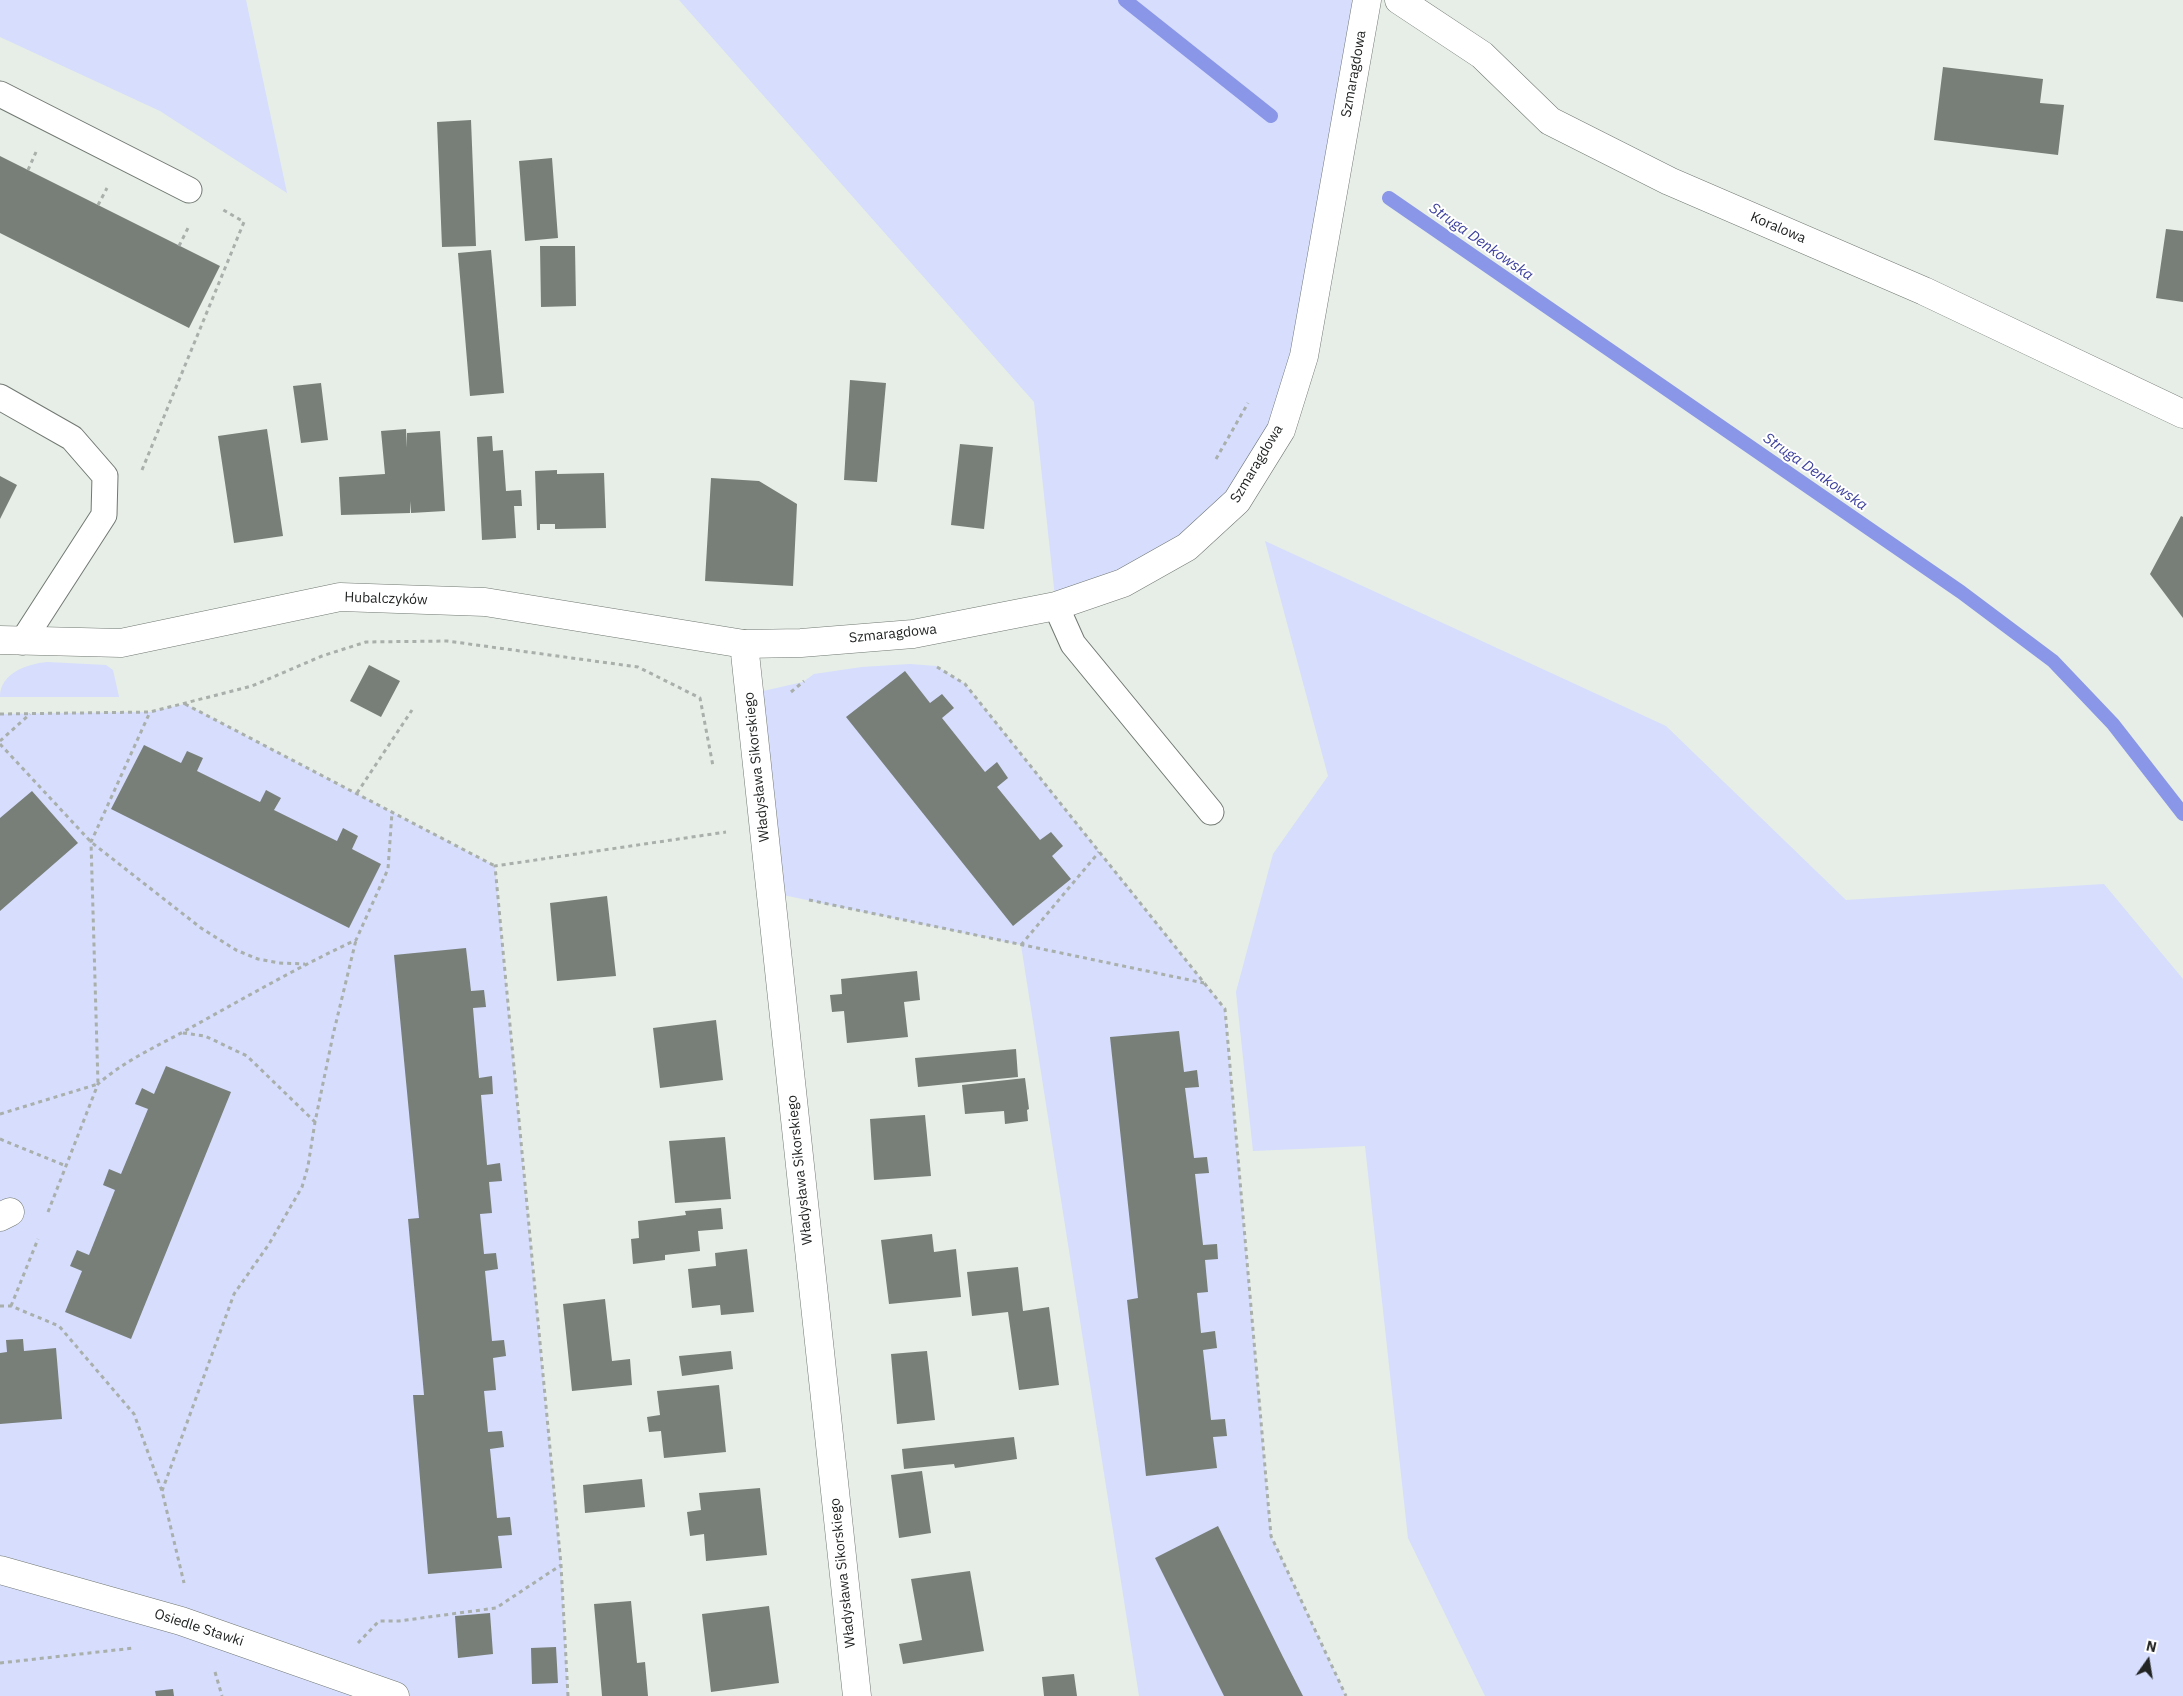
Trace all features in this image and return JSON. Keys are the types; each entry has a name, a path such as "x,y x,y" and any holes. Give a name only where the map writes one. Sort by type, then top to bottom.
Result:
{"street":[{"name":"Szmaragdowa","path":"744,644 801,643 913,634 1056,606 1123,583 1187,547 1237,502 1281,430 1304,356 1367,0"},
{"name":"Koralowa","path":"1399,0 1482,55 1550,121 1669,181 1924,291 2183,414"},
{"name":"Hubalczyków","path":"11,641 121,643 340,597 485,602 744,644"},
{"name":"Władysława Sikorskiego","path":"744,644 769,892 857,1696"},
{"name":"Osiedle Stawki","path":"0,1570 181,1621 394,1696"}],"lane":[{"path":"0,94 189,190"},
{"path":"0,397 72,438 105,476 104,515 11,641"},
{"path":"1056,606 1073,644 1211,812"}],"path":[{"path":"138,477 244,222 189,190"},
{"path":"1214,463 1248,403"},
{"path":"0,714 150,712 252,686 322,656 366,642 448,641 638,667 700,698 713,766"},
{"path":"936,666 965,684 1225,1008 1271,1536 1346,1696"},
{"path":"791,692 808,678"},
{"path":"185,704 495,866 735,830"},
{"path":"357,793 412,710"},
{"path":"47,1214 98,1084 91,842 150,712"},
{"path":"30,714 0,742 91,842 201,928 236,950 272,962 306,964"},
{"path":"162,1491 171,1471 234,1294 269,1244 302,1187 356,940 388,869 392,812"},
{"path":"1020,945 1099,852"},
{"path":"495,866 560,1565 568,1696"},
{"path":"769,892 1205,984"},
{"path":"0,1114 98,1084 112,1072 306,964 356,940"},
{"path":"182,1033 205,1036 247,1056 315,1122"},
{"path":"0,1139 66,1166"},
{"path":"11,1306 38,1236"},
{"path":"0,1306 11,1306 59,1326 134,1414 162,1491 189,1605 181,1621 161,1645 0,1663"},
{"path":"379,1621 400,1621 496,1608 560,1565"},
{"path":"214,1669 222,1696"}],"shaded area":[{"path":"0,0 246,0 287,193 160,111 0,37"},
{"path":"679,0 1367,0 1281,430 1187,547 1056,606 1034,402"},
{"path":"1265,541 1666,726 1846,900 2104,884 2183,979 2183,1696 1485,1696 1408,1538 1365,1146 1253,1151 1236,992 1273,854 1328,776"},
{"path":"47,662 106,665 113,670 119,697 0,697 1,689 5,682 16,671 31,665"},
{"path":"910,664 936,666 965,684 1225,1009 1271,1536 1346,1696 1139,1696 1021,945 769,892 750,694 803,682 814,674 862,667"},
{"path":"185,704 495,866 561,1565 568,1696 0,1696 0,714 150,712"}],"building":[{"path":"1943,67 2043,79 2040,103 2064,105 2058,155 1934,140"},
{"path":"471,120 476,246 442,247 437,122"},
{"path":"0,156 220,266 189,328 0,233"},
{"path":"552,158 558,238 525,241 519,161"},
{"path":"2166,229 2183,231 2183,302 2156,298"},
{"path":"540,246 575,246 576,306 541,307"},
{"path":"491,250 504,393 470,396 458,253"},
{"path":"850,380 886,383 877,482 844,480"},
{"path":"321,383 328,440 301,443 293,386"},
{"path":"267,429 283,536 234,543 218,436"},
{"path":"406,429 407,448 407,433 440,431 445,511 411,513 410,501 410,513 341,515 339,477 385,474 381,431"},
{"path":"492,436 493,451 503,450 506,491 521,490 522,506 514,506 516,538 482,540 477,437"},
{"path":"960,444 993,447 984,529 951,525"},
{"path":"557,470 557,474 604,473 606,528 555,529 555,524 540,524 540,530 537,530 535,471"},
{"path":"0,476 17,485 0,519"},
{"path":"711,478 759,481 797,504 793,586 705,581"},
{"path":"2181,516 2183,517 2183,618 2150,574"},
{"path":"369,665 400,681 381,717 350,701"},
{"path":"905,671 930,703 942,694 954,708 942,718 985,772 997,762 1008,778 997,787 1040,840 1051,832 1063,846 1052,856 1071,879 1013,926 846,717"},
{"path":"144,745 181,763 187,751 203,758 197,771 260,802 266,790 281,798 274,810 337,841 343,828 358,836 352,849 381,864 349,928 111,809"},
{"path":"32,791 78,843 0,911 0,818"},
{"path":"607,896 616,976 557,981 550,903"},
{"path":"466,948 471,991 484,990 486,1007 473,1008 479,1078 492,1076 493,1094 481,1095 487,1165 500,1163 502,1181 489,1182 492,1213 480,1214 484,1254 496,1253 498,1269 485,1271 492,1341 504,1340 506,1356 493,1358 496,1390 484,1391 488,1432 502,1431 504,1447 490,1449 497,1518 510,1517 512,1535 498,1536 502,1568 428,1574 413,1395 424,1395 408,1219 419,1218 394,955"},
{"path":"917,971 920,1000 904,1002 908,1037 847,1043 844,1011 832,1012 830,995 842,994 841,979"},
{"path":"716,1020 723,1080 660,1088 653,1028"},
{"path":"1179,1031 1184,1072 1197,1070 1199,1087 1185,1088 1194,1158 1207,1157 1209,1173 1195,1174 1203,1245 1217,1244 1218,1259 1205,1260 1208,1292 1197,1293 1201,1333 1215,1331 1217,1348 1203,1350 1211,1420 1225,1419 1227,1436 1213,1437 1217,1468 1146,1476 1127,1300 1138,1298 1110,1037"},
{"path":"1016,1049 1018,1077 918,1087 915,1058"},
{"path":"166,1066 231,1092 131,1339 65,1312 82,1271 70,1266 77,1250 89,1255 115,1190 103,1185 109,1169 121,1174 148,1109 135,1104 142,1088 154,1094"},
{"path":"1025,1078 1029,1109 1027,1110 1028,1121 1005,1124 1004,1111 965,1114 962,1085"},
{"path":"925,1115 931,1176 874,1180 870,1119"},
{"path":"725,1137 731,1199 675,1203 669,1141"},
{"path":"721,1208 723,1229 698,1231 700,1251 665,1255 665,1260 633,1264 631,1239 639,1238 638,1221 686,1215 685,1211"},
{"path":"932,1234 934,1252 956,1249 961,1297 889,1304 881,1240"},
{"path":"747,1249 754,1312 721,1315 720,1305 692,1308 688,1269 716,1266 715,1253"},
{"path":"1018,1267 1023,1311 1049,1307 1059,1385 1019,1390 1008,1312 972,1316 967,1272"},
{"path":"605,1299 612,1361 630,1359 632,1385 572,1391 563,1304"},
{"path":"23,1339 24,1351 56,1348 62,1419 0,1424 0,1353 7,1352 6,1340"},
{"path":"731,1351 733,1369 682,1376 679,1356"},
{"path":"927,1351 935,1420 897,1424 891,1354"},
{"path":"719,1385 726,1452 664,1458 661,1431 649,1432 647,1417 660,1415 657,1391"},
{"path":"1014,1437 1017,1459 955,1468 954,1464 904,1469 902,1449"},
{"path":"922,1471 931,1533 899,1538 891,1475"},
{"path":"642,1479 645,1507 585,1513 583,1485"},
{"path":"760,1488 767,1555 706,1561 704,1534 690,1536 687,1512 701,1510 699,1493"},
{"path":"1218,1526 1303,1696 1224,1696 1155,1558"},
{"path":"970,1571 984,1651 903,1664 899,1644 922,1640 911,1579"},
{"path":"631,1601 637,1663 645,1662 648,1696 602,1696 594,1604"},
{"path":"769,1606 779,1683 711,1692 702,1614"},
{"path":"490,1613 493,1654 458,1658 455,1616"},
{"path":"556,1647 558,1683 532,1684 531,1648"},
{"path":"1074,1674 1077,1696 1044,1696 1042,1677"},
{"path":"173,1689 174,1696 156,1696 155,1691"}],"waterway":[{"path":"1125,0 1271,116"},
{"name":"Struga Denkowska","path":"1389,198 1961,592 2053,661 2113,724 2183,814"}]}
